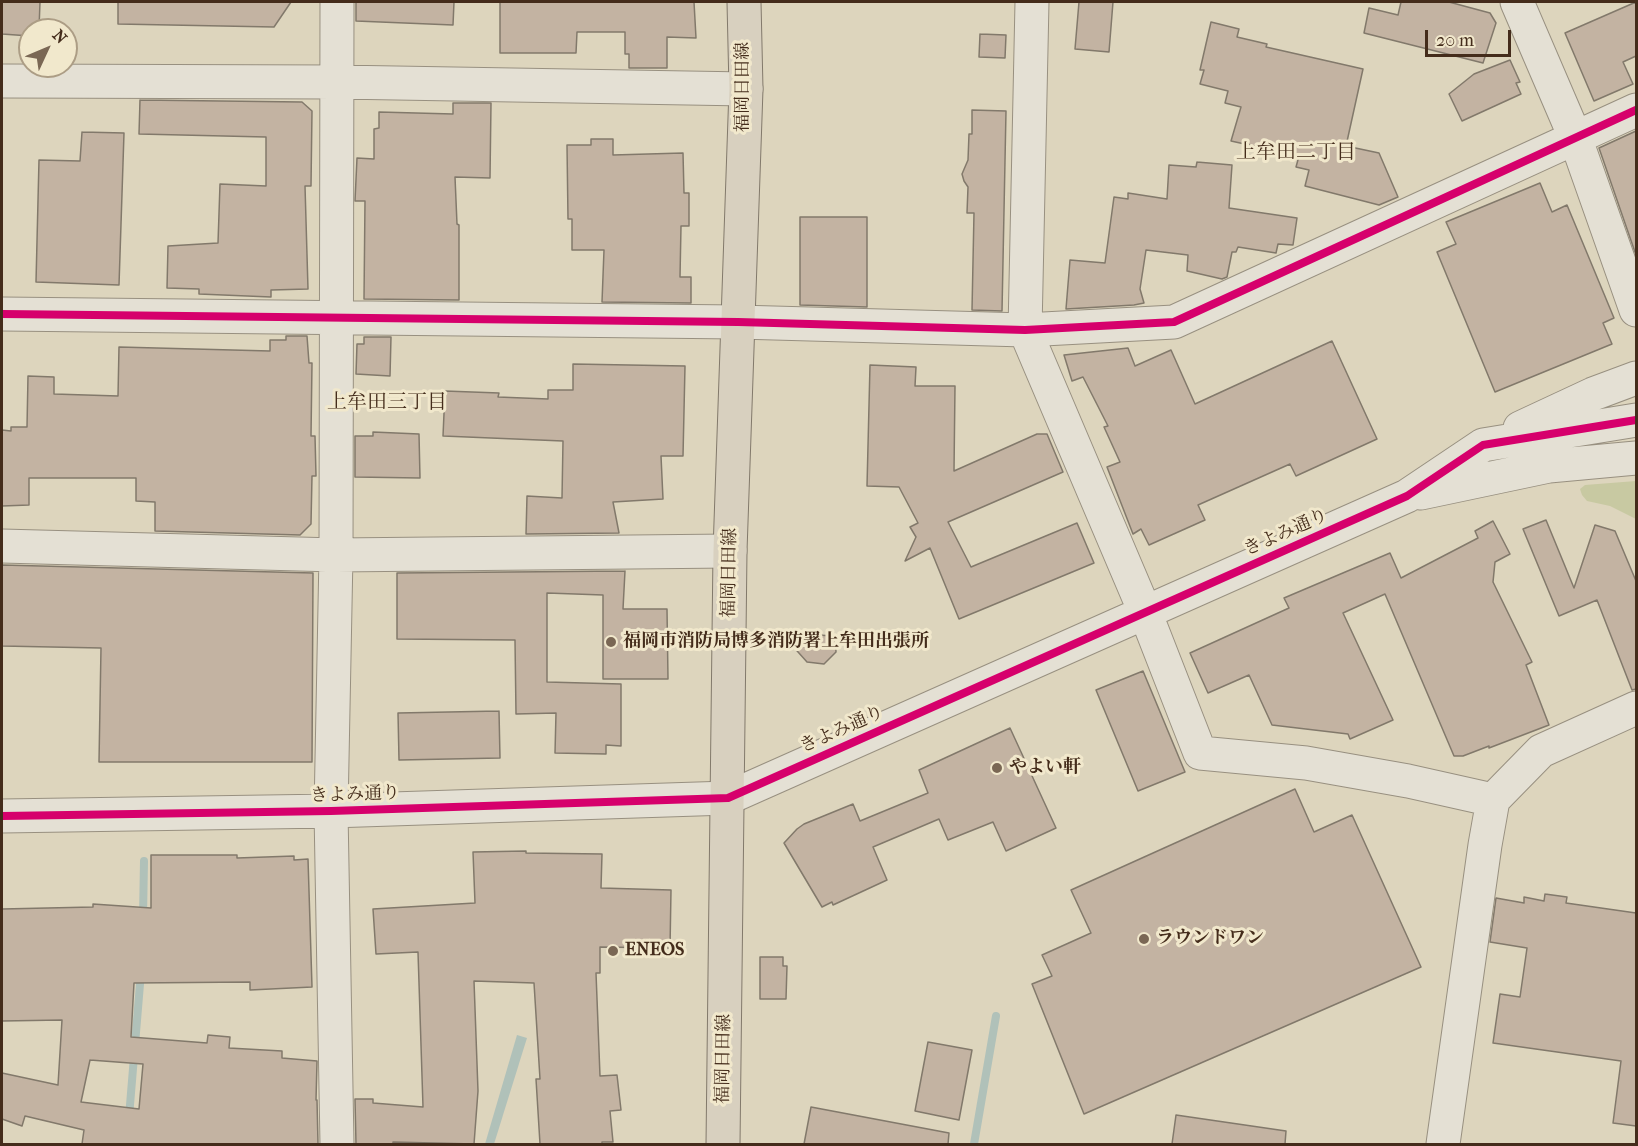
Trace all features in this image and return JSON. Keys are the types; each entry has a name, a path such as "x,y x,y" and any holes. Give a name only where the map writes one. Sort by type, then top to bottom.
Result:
{"main road":[{"name":"福岡日田線","path":"723,1144 730,551 746,89 744,2"}],"street":[{"path":"337,1144 331,812 336,555 338,2"},
{"path":"1032,2 1025,330 1145,612 1200,753 1306,763 1408,781 1493,800"},
{"path":"1517,2 1575,136 1636,310"},
{"path":"2,81 338,81 746,89"},
{"path":"2,314 738,322 1025,330 1174,322 1575,136 1636,110"},
{"path":"1483,445 1593,394 1636,378"},
{"name":"きよみ通り","path":"2,816 331,812 728,798 1407,496 1483,445 1636,420"},
{"name":"きよみ通り","path":"1407,496 1549,466 1636,458"},
{"path":"2,546 336,555 730,551"},
{"path":"1443,1144 1493,800 1540,751 1636,708"}],"green space":[{"path":"1636,481 1636,519 1610,506 1587,501 1580,489 1585,485"}],"shaded area":[{"path":"517,1035 527,1038 494,1144 485,1144"}],"building":[{"path":"2,2 40,2 39,18 18,18 18,35 2,34"},
{"path":"118,2 291,2 274,27 118,24"},
{"path":"356,2 454,2 453,25 356,21"},
{"path":"500,2 694,2 696,38 667,37 667,68 629,68 629,54 625,54 625,32 577,32 576,53 500,53"},
{"path":"1079,2 1113,2 1109,52 1075,49"},
{"path":"1401,2 1449,2 1490,13 1496,23 1483,63 1364,33 1369,8 1398,15"},
{"path":"1636,2 1636,56 1623,62 1633,84 1594,101 1565,33"},
{"path":"1211,22 1239,29 1237,37 1267,44 1266,47 1363,69 1346,146 1379,153 1398,197 1379,205 1305,186 1309,170 1296,167 1299,156 1231,141 1241,107 1225,103 1228,91 1200,84 1204,70 1200,70"},
{"path":"980,34 1006,35 1005,58 979,57"},
{"path":"1510,60 1520,82 1516,83 1521,94 1462,121 1449,94 1474,74"},
{"path":"140,100 302,102 312,111 311,186 305,186 308,289 271,290 271,297 199,294 199,289 167,288 168,246 218,243 220,184 266,186 266,137 139,134"},
{"path":"453,103 491,103 490,178 455,177 457,224 459,225 459,300 364,299 365,201 355,201 357,158 374,159 374,129 379,128 379,112 453,114"},
{"path":"972,110 1006,111 1002,311 972,310 974,213 967,213 968,187 962,174 968,160 969,134 972,134"},
{"path":"1636,131 1636,255 1599,148"},
{"path":"82,132 124,133 119,285 36,282 39,160 80,161"},
{"path":"591,139 613,139 613,155 683,153 684,193 689,193 689,226 681,226 680,277 691,277 691,303 602,302 604,250 572,250 572,219 568,219 567,145 591,145"},
{"path":"1197,162 1232,165 1229,208 1297,218 1293,245 1278,244 1276,253 1238,247 1236,252 1232,252 1227,277 1222,279 1187,271 1188,255 1146,250 1140,289 1144,303 1066,309 1070,260 1105,263 1114,197 1128,199 1128,193 1167,199 1169,165 1196,167"},
{"path":"1540,183 1552,212 1567,205 1614,318 1603,323 1612,344 1495,392 1437,252 1456,244 1446,222"},
{"path":"800,217 867,217 867,307 800,305"},
{"path":"286,336 307,336 309,363 312,363 311,436 315,436 316,476 312,476 311,524 300,535 155,531 155,502 136,501 136,478 29,478 29,505 2,506 2,430 11,431 11,427 27,427 28,376 54,377 54,394 118,396 119,347 270,351 270,340 286,340"},
{"path":"364,337 391,337 390,376 356,374 357,344 364,344"},
{"path":"1332,341 1377,439 1296,476 1290,464 1198,505 1205,520 1149,545 1141,529 1133,534 1107,467 1120,462 1104,427 1108,426 1083,377 1072,381 1064,355 1128,348 1135,366 1171,350 1195,404"},
{"path":"573,364 685,366 683,456 661,456 663,499 613,502 619,533 526,534 527,496 562,498 563,441 443,436 445,391 499,393 498,397 548,399 548,390 573,390"},
{"path":"870,365 916,367 915,386 955,386 954,471 1037,434 1047,434 1063,472 948,522 971,567 1077,523 1094,563 959,619 930,548 905,561 916,537 910,527 918,523 899,487 867,486"},
{"path":"373,432 419,434 420,478 355,477 355,436 373,436"},
{"path":"1546,520 1574,588 1595,525 1615,531 1636,581 1636,689 1632,690 1597,600 1559,616 1523,529"},
{"path":"1493,521 1510,554 1495,562 1493,582 1532,662 1526,665 1549,725 1489,748 1489,746 1463,756 1454,756 1385,594 1343,613 1393,720 1350,739 1348,734 1272,725 1249,675 1208,693 1190,653 1289,608 1284,598 1390,553 1401,578 1478,538 1475,531"},
{"path":"2,565 313,573 312,762 99,762 101,648 2,646"},
{"path":"625,571 623,609 667,609 668,679 603,679 603,595 547,593 547,682 621,684 621,746 606,745 606,754 555,753 556,713 516,714 515,640 397,639 397,573"},
{"path":"781,633 835,636 836,652 824,664 807,662"},
{"path":"1143,671 1185,772 1138,791 1096,690"},
{"path":"499,711 500,758 399,760 398,713"},
{"path":"1010,728 1056,828 1006,851 993,822 948,840 939,819 873,847 887,880 833,905 832,902 822,907 784,843 797,829 853,804 860,821 928,793 919,770"},
{"path":"1295,789 1314,832 1352,815 1421,967 1084,1114 1032,984 1052,976 1042,955 1091,933 1071,890"},
{"path":"526,851 526,853 602,854 601,888 671,890 670,948 600,947 600,973 596,973 600,1076 617,1075 621,1110 610,1111 613,1142 540,1144 536,1079 540,1079 534,983 474,981 478,1091 474,1144 393,1142 393,1144 356,1144 355,1099 373,1099 373,1103 423,1107 418,952 376,954 373,909 475,903 473,852"},
{"path":"151,855 237,855 237,858 294,856 294,860 308,859 312,987 250,990 250,982 134,983 131,1037 207,1043 208,1035 230,1037 229,1048 282,1051 282,1058 317,1061 318,1144 82,1144 84,1130 25,1116 22,1126 2,1119 2,1073 58,1085 62,1020 2,1021 2,909 93,907 93,904 151,908","holes":["90,1060 143,1064 139,1109 81,1102"]},
{"path":"1545,894 1567,897 1566,903 1636,913 1636,1126 1613,1123 1621,1061 1493,1043 1500,994 1520,997 1527,948 1490,942 1496,898 1524,903 1524,897 1544,901"},
{"path":"760,957 783,957 783,966 787,966 786,999 760,999"},
{"path":"928,1042 972,1050 959,1120 915,1111"},
{"path":"811,1107 949,1133 948,1144 804,1144"},
{"path":"1176,1115 1286,1131 1285,1144 1172,1144"}],"waterway":[{"path":"143,917 144,861"},
{"path":"129,1117 141,972"},
{"path":"974,1144 996,1016"}],"cycle path":[{"path":"2,314 738,322 1025,330 1174,322 1636,110"},
{"path":"2,816 331,811 728,798 1407,496 1483,445 1636,420"}],"place":[{"name":"福岡市消防局博多消防署上牟田出張所","path":"611,642"},
{"name":"やよい軒","path":"997,768"},
{"name":"ラウンドワン","path":"1144,939"},
{"name":"ENEOS","path":"613,951"}],"district":[{"name":"上牟田二丁目","path":"1296,153"},
{"name":"上牟田三丁目","path":"387,403"}]}
